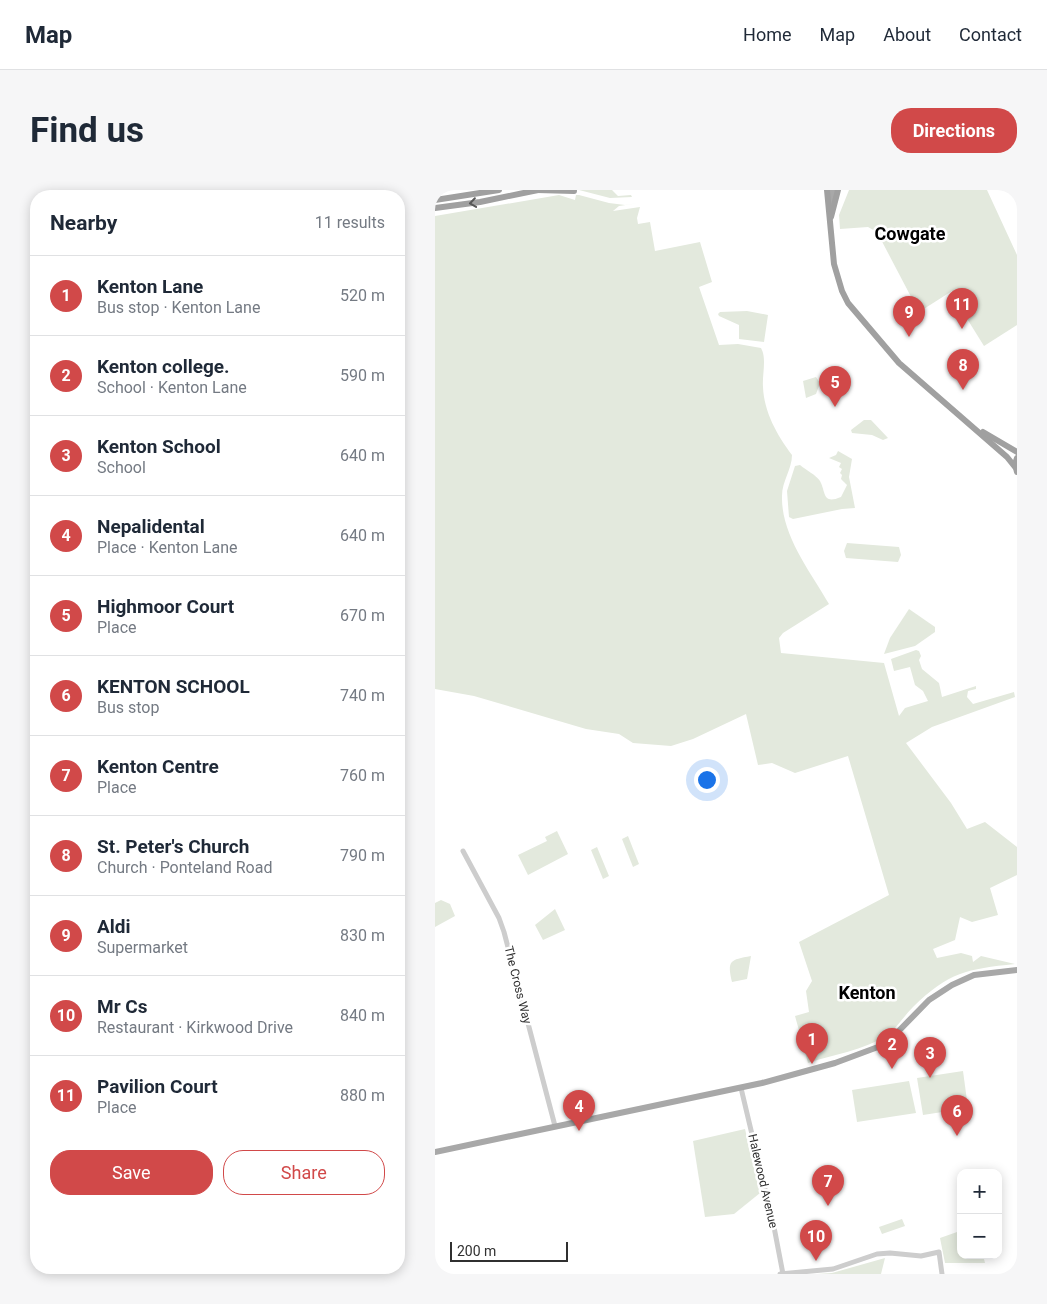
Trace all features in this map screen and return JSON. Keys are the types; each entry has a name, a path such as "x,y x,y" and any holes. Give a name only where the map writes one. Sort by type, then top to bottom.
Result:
{"highway":[{"path":"435,200 499,190"},
{"path":"435,208 480,202 538,190 574,191"},
{"path":"827,190 836,271 849,303 899,363 967,422 1016,469"},
{"path":"831,218 837,191"},
{"path":"967,422 1017,452"},
{"path":"1016,469 1017,458"}],"main road":[{"path":"829,209 837,191"},
{"path":"435,1152 741,1088 835,1064 886,1044 929,1000 951,985 974,974 1017,970"}],"street":[{"name":"The Cross Way","path":"463,851 499,918 504,932 555,1126"},
{"name":"Halewood Avenue","path":"741,1088 781,1274"},
{"path":"781,1274 833,1269 886,1253 921,1256 939,1252 942,1274"}],"shaded area":[{"path":"579,190 612,190 618,196 631,195 632,197 610,198"},
{"path":"849,190 987,190 1017,255 1017,325 984,346 956,301 957,298 952,291 919,312 877,232 868,227 840,229 839,215"},
{"path":"559,195 575,200 576,195 579,195 625,205 639,203 619,206 613,211 640,207 637,218 638,224 650,222 655,251 700,242 712,282 699,287 719,345 738,344 761,348 763,352 763,387 766,405 776,431 792,455 782,491 786,525 798,552 829,604 783,633 779,638 781,653 884,663 899,716 905,708 928,701 923,691 915,685 910,667 894,671 891,659 916,650 919,651 921,656 919,660 922,669 939,683 942,697 976,686 976,689 968,691 967,697 973,704 1014,692 1015,697 932,727 906,743 951,803 967,829 985,822 1017,847 1017,875 990,888 998,915 972,922 960,917 955,940 933,949 937,958 961,953 972,956 973,962 981,956 1015,964 984,968 959,974 948,979 926,995 893,1030 864,1047 808,1063 795,1016 809,1012 806,991 812,981 799,942 889,895 848,756 795,773 772,763 758,765 746,714 693,739 671,746 633,743 619,734 586,729 474,696 435,689 435,216"},
{"path":"747,311 768,315 764,342 739,339 739,325 718,314 720,312"},
{"path":"816,377 820,383 816,394 806,398 803,381"},
{"path":"864,420 871,420 888,438 883,440 872,435 852,433 851,430"},
{"path":"838,451 852,459 849,477 855,508 793,519 789,517 787,491 795,466 800,465 818,479 828,498 835,499 841,497 847,485 841,479 842,475 840,473 842,469 839,467 841,463 829,458 836,455"},
{"path":"847,543 899,547 901,555 898,562 846,558 844,551"},
{"path":"909,609 935,627 935,632 915,646 884,654 890,638"},
{"path":"557,831 568,854 528,875 518,855 547,841 545,837"},
{"path":"628,836 639,864 633,867 622,839"},
{"path":"597,847 609,876 603,879 591,850"},
{"path":"441,900 450,904 455,916 435,927 435,903"},
{"path":"555,909 565,930 543,940 535,925"},
{"path":"751,956 747,979 732,982 730,965 732,962"},
{"path":"963,1071 968,1108 923,1115 917,1078"},
{"path":"909,1081 916,1113 857,1122 852,1090"},
{"path":"745,1129 760,1193 734,1214 705,1217 693,1141"},
{"path":"902,1219 905,1226 882,1234 879,1227"},
{"path":"957,1232 957,1259 984,1259 985,1263 945,1263 940,1238"},
{"path":"885,1258 881,1274 817,1274 832,1273"}],"place":[{"name":"Pavilion Court","path":"962,329"},
{"name":"Aldi","path":"909,337"},
{"name":"St. Peter's Church","path":"963,390"},
{"name":"Highmoor Court","path":"835,407"},
{"name":"Kenton Lane","path":"812,1064"},
{"name":"Kenton college.","path":"892,1069"},
{"name":"Kenton School","path":"930,1078"},
{"name":"Nepalidental","path":"579,1131"},
{"name":"KENTON SCHOOL","path":"957,1136"},
{"name":"Kenton Centre","path":"828,1206"},
{"name":"Mr Cs","path":"816,1261"}],"district":[{"name":"Cowgate","path":"910,233"},
{"name":"Kenton","path":"867,992"}]}
